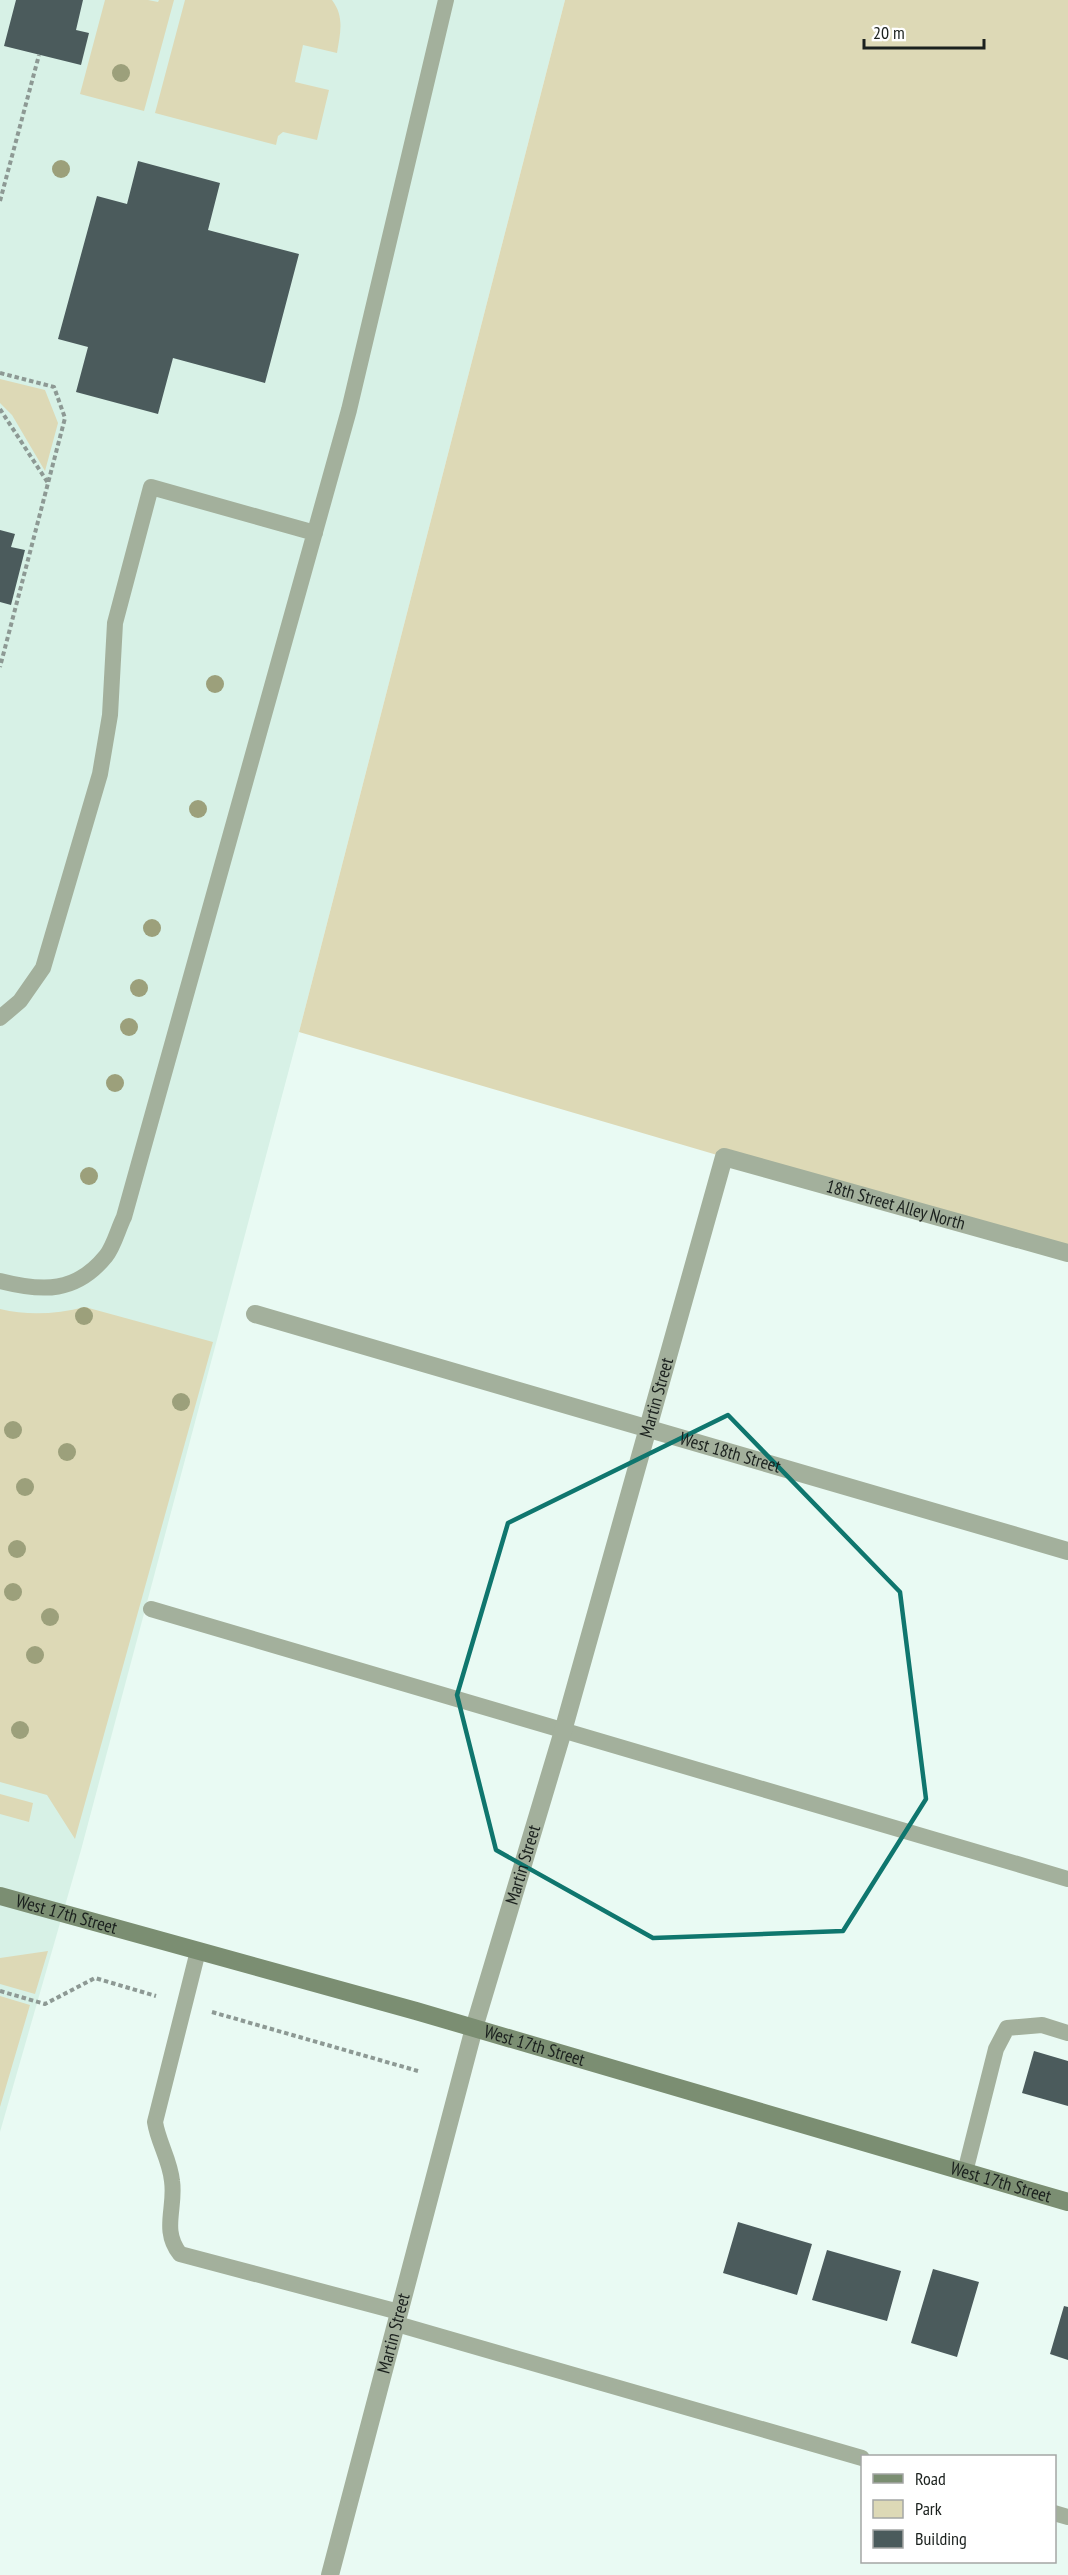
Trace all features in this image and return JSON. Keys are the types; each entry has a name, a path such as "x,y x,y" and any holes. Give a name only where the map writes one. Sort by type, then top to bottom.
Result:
{"street":[{"name":"18th Street Alley North","path":"724,1157 1068,1253"},
{"name":"Martin Street","path":"330,2575 474,2028 563,1731 724,1157"},
{"name":"West 18th Street","path":"255,1314 1068,1551"},
{"name":"West 17th Street","path":"0,1896 474,2028 1068,2202"}],"lane":[{"path":"0,1281 19,1286 52,1289 79,1281 107,1255 124,1217 349,410 446,0"},
{"path":"0,1018 20,1001 43,968 100,774 110,716 115,623 151,487 315,533"},
{"path":"151,1610 1068,1879"},
{"path":"198,1951 154,2122 172,2180 173,2201 169,2233 174,2247 180,2254 861,2458"},
{"path":"965,2172 996,2049 1007,2028 1042,2025 1068,2033"}],"path":[{"path":"0,201 39,55"},
{"path":"0,373 54,387 65,418 0,667"},
{"path":"0,410 48,483"}],"highlighted area":[{"path":"728,1415 900,1592 926,1799 843,1931 653,1938 496,1850 457,1695 508,1523"}],"shaded area":[{"path":"0,0 565,0 299,1032 81,1850 0,2132"}],"green space":[{"path":"105,0 158,2 159,0 174,0 144,111 80,94"},
{"path":"185,0 332,0 340,19 337,53 303,45 295,82 329,90 317,140 283,132 278,136 276,145 155,113"},
{"path":"565,0 1068,0 1068,1253 724,1157 299,1032"},
{"path":"0,379 45,390 58,423 45,471 12,415 0,403"},
{"path":"85,1307 213,1342 75,1839 47,1795 0,1782 0,1309 21,1313 42,1313"},
{"path":"0,1794 33,1803 29,1822 0,1814"},
{"path":"48,1951 35,1994 0,1984 0,1958"},
{"path":"0,1996 30,2005 0,2107"}],"building":[{"path":"16,0 83,0 76,30 89,33 81,65 4,46"},
{"path":"138,161 220,183 208,230 299,254 265,383 173,358 158,414 76,392 88,347 58,339 97,196 127,204"},
{"path":"0,530 15,534 11,547 25,550 11,605 0,602"},
{"path":"1034,2051 1068,2061 1068,2106 1022,2093"},
{"path":"738,2222 812,2244 797,2295 723,2273"},
{"path":"827,2250 901,2271 887,2321 812,2300"},
{"path":"933,2269 979,2282 957,2357 911,2343"},
{"path":"1064,2306 1068,2307 1068,2360 1050,2354"}]}
